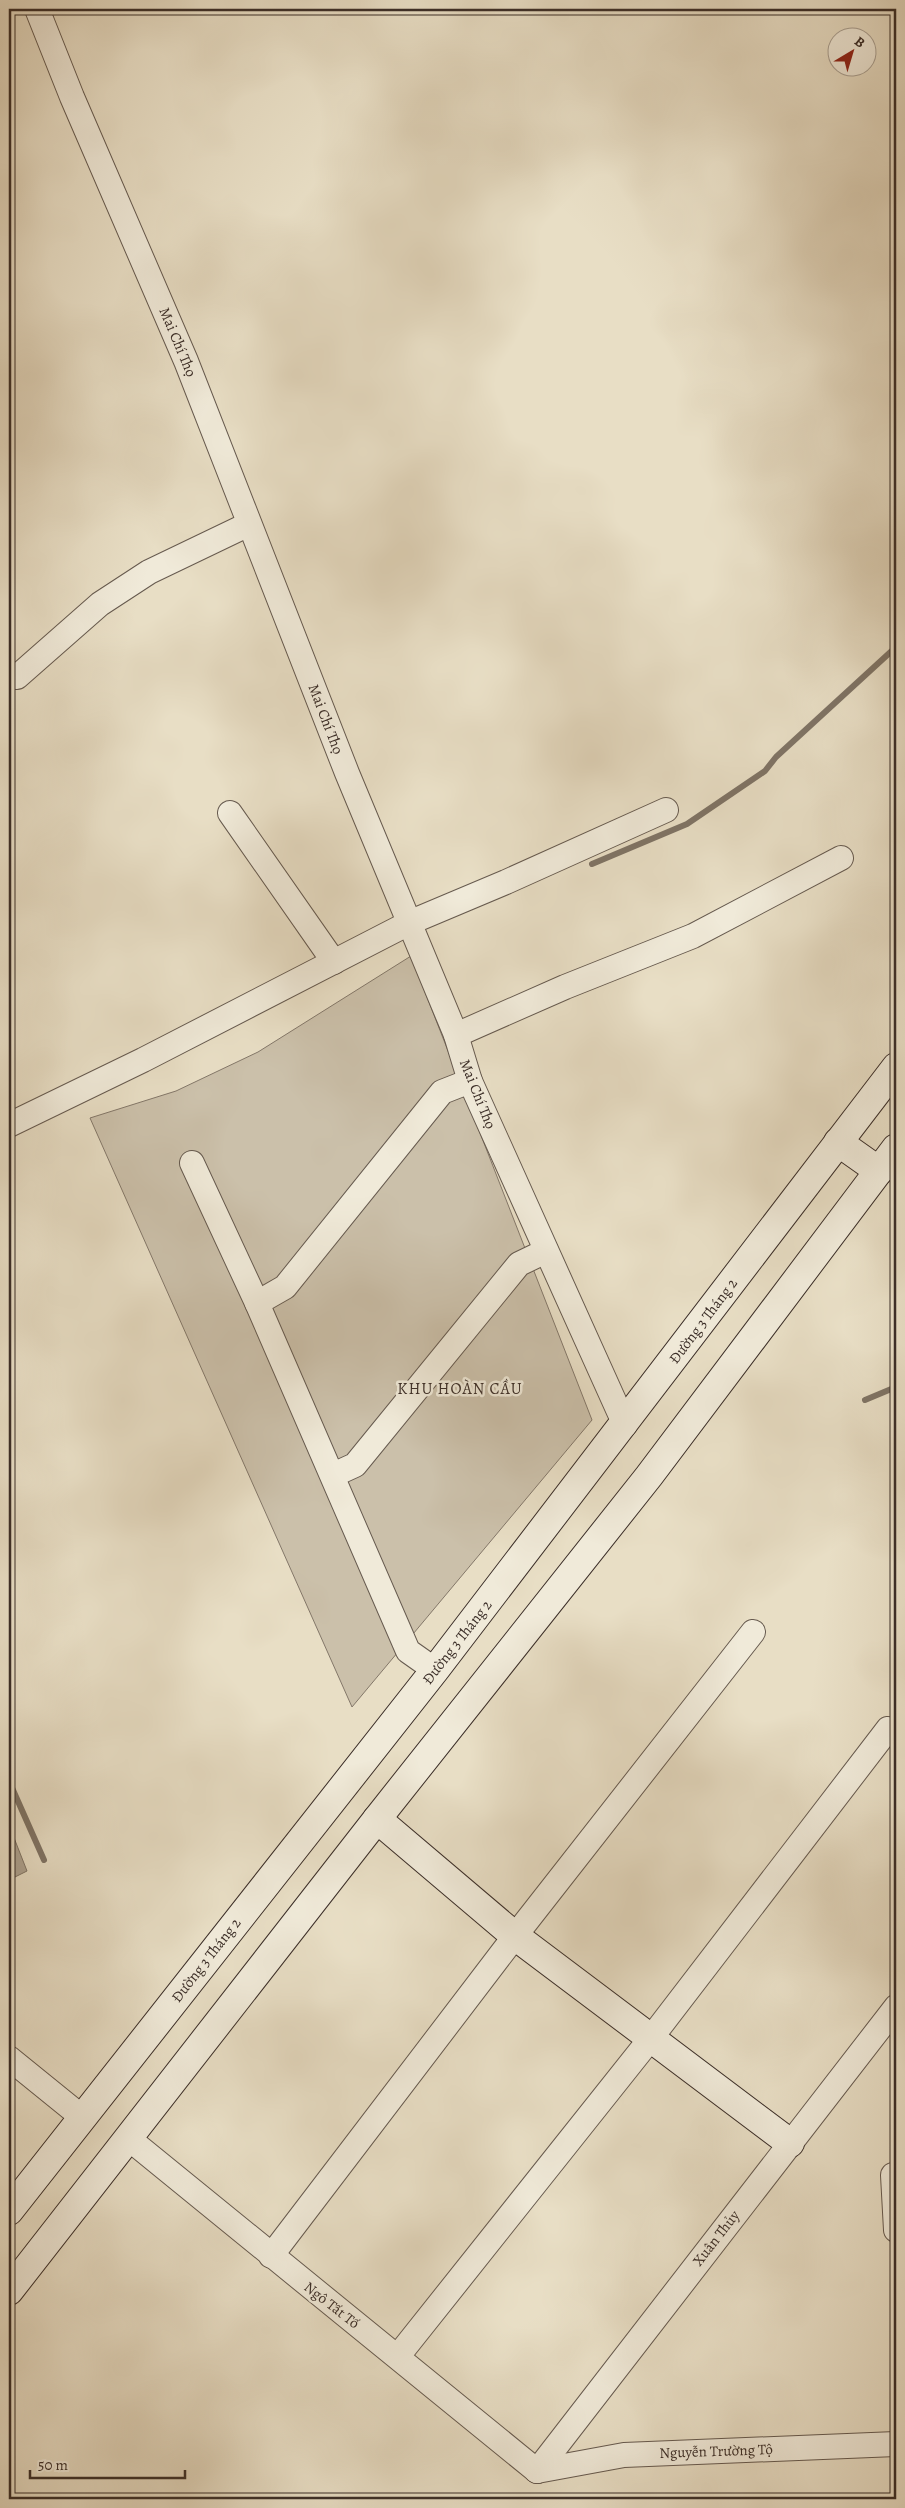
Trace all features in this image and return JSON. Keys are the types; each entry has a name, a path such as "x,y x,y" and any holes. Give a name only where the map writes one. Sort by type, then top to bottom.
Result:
{"main road":[{"name":"Đường 3 Tháng 2","path":"9,2211 436,1670 625,1425 896,1067"},
{"path":"838,1142 879,1171"},
{"path":"9,2291 377,1819 649,1476 896,1148"},
{"path":"377,1819 516,1936 790,2143"}],"street":[{"name":"Mai Chí Thọ","path":"37,9 72,97 186,361 347,773 411,922 456,1035 470,1080 625,1425"},
{"path":"17,677 100,604 149,572 250,524"},
{"path":"9,1125 143,1060 411,922 506,882 666,810"},
{"path":"230,813 334,962"},
{"path":"456,1035 565,987 693,936 840,858"},
{"path":"257,1303 285,1287 442,1092 470,1080"},
{"path":"192,1164 257,1303 408,1651 436,1670"},
{"path":"333,1475 354,1465 518,1264 546,1251"},
{"path":"271,2256 516,1936 753,1632"},
{"path":"398,2356 651,2038 888,1729"},
{"name":"Xuân Thủy","path":"537,2471 896,2007"},
{"path":"9,2058 83,2118"},
{"name":"Ngô Tất Tố","path":"128,2138 537,2471"},
{"path":"893,2175 896,2230"},
{"name":"Nguyễn Trường Tộ","path":"537,2471 624,2455 896,2444"}],"shaded area":[{"path":"411,956 592,1420 352,1707 90,1118 176,1091 258,1052"},
{"path":"9,1825 27,1871 9,1880"}],"waterway":[{"path":"592,864 687,824 765,771 776,757 896,647"},
{"path":"865,1400 896,1387"},
{"path":"9,1781 44,1860"}],"district":[{"name":"KHU HOÀN CẦU","path":"460,1388"}]}
